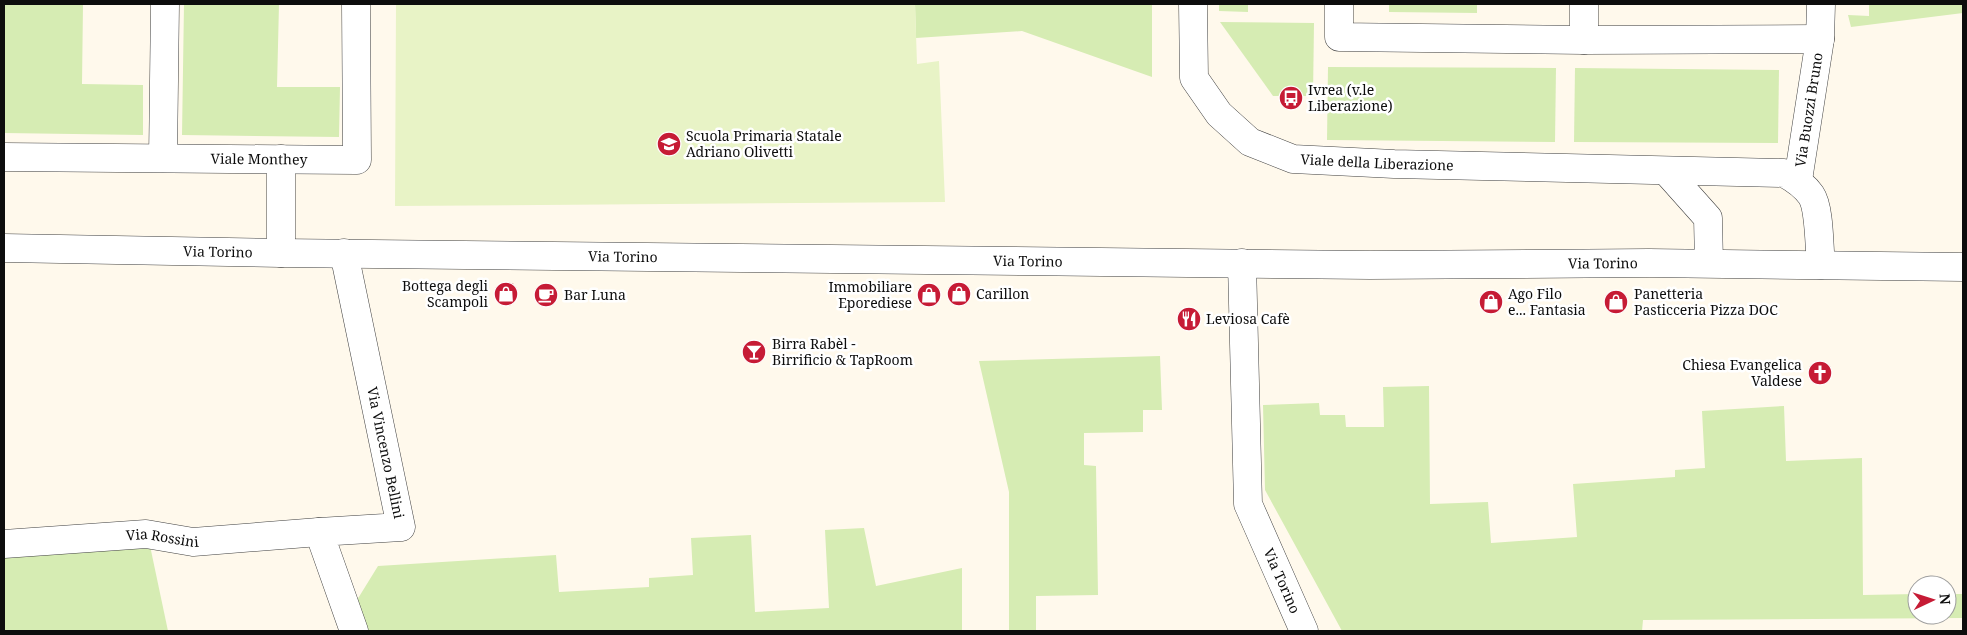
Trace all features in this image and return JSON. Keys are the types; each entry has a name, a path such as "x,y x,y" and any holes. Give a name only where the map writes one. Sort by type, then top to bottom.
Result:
{"street":[{"path":"163,158 165,4"},
{"name":"Viale Monthey","path":"4,157 357,160 356,4"},
{"name":"Viale della Liberazione","path":"1193,4 1194,78 1218,114 1250,142 1293,159 1666,172 1784,173 1798,180"},
{"path":"1339,4 1339,37 1584,40 1820,39"},
{"path":"1584,4 1584,40"},
{"name":"Via Buozzi Bruno","path":"1798,180 1820,39 1820,4"},
{"path":"281,159 281,253"},
{"path":"1666,172 1708,218 1709,263"},
{"path":"1798,180 1812,197 1818,222 1821,265"},
{"name":"Via Torino","path":"4,248 281,253 1361,265 1709,263 1963,267"},
{"name":"Via Vincenzo Bellini","path":"319,532 402,527 344,253"},
{"name":"Via Torino","path":"1242,263 1248,504 1304,631"},
{"path":"319,532 354,631"},
{"name":"Via Rossini","path":"4,544 146,534 193,542 319,532"}],"green space":[{"path":"4,4 83,4 82,84 143,85 143,135 4,133"},
{"path":"184,4 279,4 277,87 340,87 339,137 182,135"},
{"name":"Scuola Primaria Statale Adriano Olivetti","path":"396,4 915,4 917,64 939,61 945,202 395,206"},
{"path":"915,4 1152,4 1152,77 1022,31 916,38"},
{"path":"1219,4 1248,4 1248,12 1219,11"},
{"path":"1389,4 1477,4 1477,13 1389,12"},
{"path":"1869,4 1963,4 1963,13 1851,27 1848,15 1869,16"},
{"path":"1220,22 1314,23 1313,96 1273,96"},
{"path":"1328,67 1556,68 1555,142 1327,140"},
{"path":"1575,68 1779,70 1778,143 1574,142"},
{"path":"1160,356 1162,410 1143,410 1143,432 1084,433 1084,465 1096,466 1098,595 1036,596 1036,631 1009,631 1009,492 979,361"},
{"path":"1429,386 1430,504 1488,502 1491,543 1577,537 1573,484 1675,477 1675,470 1705,468 1702,411 1784,406 1786,461 1862,458 1863,595 1907,594 1907,618 1643,620 1642,631 1342,631 1265,490 1263,405 1319,403 1320,415 1345,415 1346,427 1384,427 1383,387"},
{"path":"864,528 876,586 962,568 962,631 369,631 357,600 378,566 556,555 559,592 649,587 649,578 693,575 691,538 751,535 755,612 829,608 825,530"},
{"path":"149,541 168,631 4,631 4,552"},
{"path":"1957,594 1963,594 1963,618 1957,618"}],"place":[{"name":"Ivrea (v.le Liberazione)","path":"1291,98"},
{"name":"Scuola Primaria Statale Adriano Olivetti","path":"669,144"},
{"name":"Bottega degli Scampoli","path":"506,294"},
{"name":"Carillon","path":"959,294"},
{"name":"Bar Luna","path":"546,295"},
{"name":"Immobiliare Eporediese","path":"929,295"},
{"name":"Ago Filo e... Fantasia","path":"1491,302"},
{"name":"Panetteria Pasticceria Pizza DOC","path":"1616,302"},
{"name":"Leviosa Cafè","path":"1189,319"},
{"name":"Birra Rabèl - Birrificio & TapRoom","path":"754,352"},
{"name":"Chiesa Evangelica Valdese","path":"1820,373"}]}
